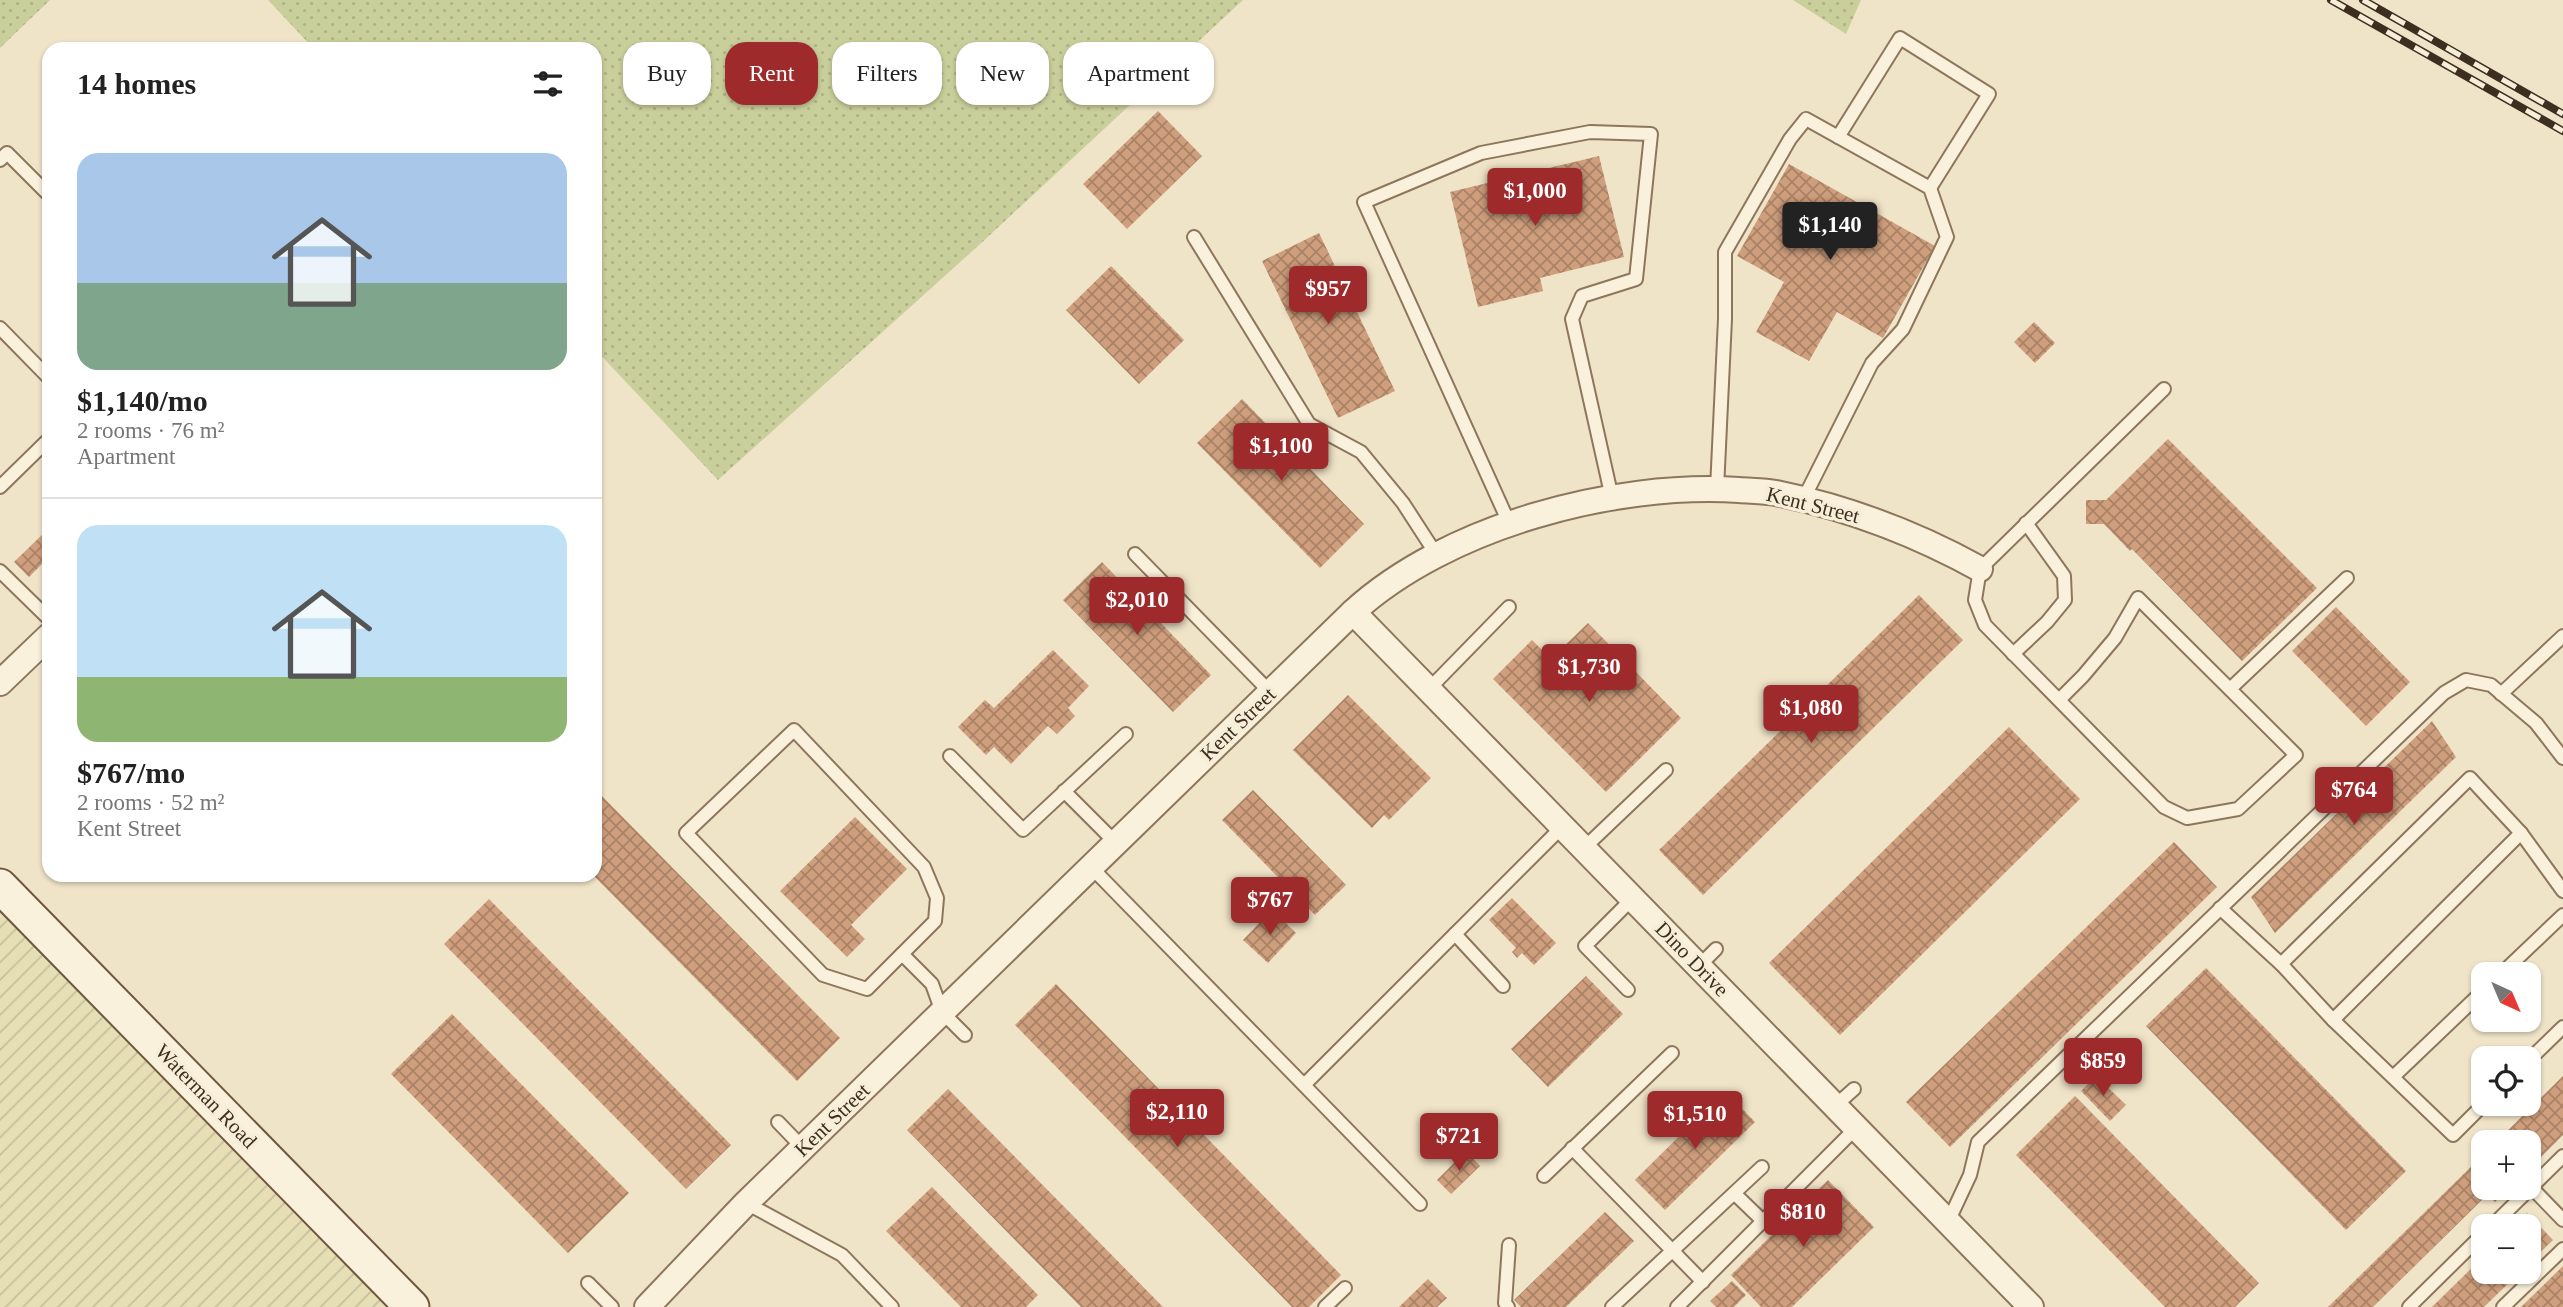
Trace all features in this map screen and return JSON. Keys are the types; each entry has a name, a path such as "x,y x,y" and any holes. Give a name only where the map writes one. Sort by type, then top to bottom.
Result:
{"main road":[{"name":"Waterman Road","path":"0,886 412,1307"}],"street":[{"name":"Kent Street","path":"657,1304 746,1203 1353,612 1375,592 1436,554 1535,515 1612,498 1664,491 1717,489 1774,493 1881,522 1931,542 1980,569"},
{"name":"Dino Drive","path":"1353,612 1632,899 1707,958 1835,1107 2031,1307"},
{"path":"0,683 42,643"}],"lane":[{"path":"1838,137 1900,38 1989,94 1930,188"},
{"path":"1717,489 1725,320 1725,252 1790,139 1806,119 1930,188 1947,237 1903,329 1872,363 1803,500"},
{"path":"1510,525 1364,202 1481,153 1590,132 1651,134 1636,279 1582,296 1572,319 1612,498"},
{"path":"0,160 7,153 42,188"},
{"path":"1194,237 1309,424 1361,452 1403,503 1436,554"},
{"path":"0,328 42,371"},
{"path":"2059,700 2084,676 2115,638 2138,598 2296,755 2238,809 2187,818 2164,807 1985,625 1975,600 1980,569 2164,389"},
{"path":"0,487 42,446"},
{"path":"2013,654 2047,622 2065,600 2064,576 2026,523"},
{"path":"1135,554 1270,692"},
{"path":"0,571 42,612"},
{"path":"2230,689 2347,578"},
{"path":"1429,689 1509,607"},
{"path":"2501,694 2563,636"},
{"path":"1948,1222 1970,1175 1978,1142 2444,693 2466,680 2491,685 2536,723 2563,758"},
{"path":"794,730 924,867 937,898 935,921 902,954 867,989 823,975 686,832 794,730"},
{"path":"950,756 1023,830 1126,734"},
{"path":"1583,849 1666,771"},
{"path":"2281,964 2470,778 2521,833 2563,891"},
{"path":"1064,791 1115,843"},
{"path":"1305,1084 1562,827"},
{"path":"2333,1020 2521,833"},
{"path":"1091,867 1420,1204"},
{"path":"1628,990 1585,946 1632,899"},
{"path":"2221,908 2453,1135 2472,1116"},
{"path":"2514,962 2563,915"},
{"path":"1455,934 1503,986"},
{"path":"902,954 932,984 943,1012 964,1035"},
{"path":"2393,1077 2471,1002"},
{"path":"2541,1048 2563,1027"},
{"path":"1544,1176 1672,1053"},
{"path":"1835,1107 1854,1089"},
{"path":"778,1122 803,1148"},
{"path":"1677,1307 1856,1128"},
{"path":"1572,1148 1703,1282"},
{"path":"2541,1177 2563,1156"},
{"path":"1612,1307 1762,1167"},
{"path":"1735,1194 1764,1222"},
{"path":"2541,1197 2563,1220"},
{"path":"2504,1214 2518,1200"},
{"path":"746,1203 842,1255 892,1307"},
{"path":"1508,1307 1504,1303 1509,1245"},
{"path":"2409,1307 2471,1246"},
{"path":"2503,1307 2563,1249"},
{"path":"588,1283 612,1307"},
{"path":"1325,1307 1345,1288"}],"shaded area":[{"path":"0,867 410,1307 0,1307"}],"green space":[{"path":"0,0 50,0 0,48"},
{"path":"268,0 1243,0 1198,42 1063,42 1063,105 1130,105 718,480 602,356 602,42 307,42"},
{"path":"1793,0 1861,0 1846,34"}],"building":[{"path":"1158,111 1202,156 1127,229 1083,184"},
{"path":"1599,156 1624,257 1540,278 1543,291 1478,307 1450,192"},
{"path":"1789,164 1935,246 1883,338 1837,312 1809,361 1756,332 1784,282 1737,256"},
{"path":"1319,233 1395,391 1338,418 1262,261"},
{"path":"1111,266 1184,340 1139,384 1066,310"},
{"path":"2034,322 2055,343 2035,363 2014,342"},
{"path":"1242,399 1364,524 1320,568 1197,443"},
{"path":"2168,439 2317,588 2242,661 2104,524 2086,524 2086,500 2106,500"},
{"path":"42,535 42,564 29,577 14,562"},
{"path":"1102,562 1211,675 1173,712 1063,600"},
{"path":"1919,595 1963,640 1703,895 1659,850"},
{"path":"2336,607 2410,682 2366,726 2292,651"},
{"path":"1588,623 1681,718 1606,792 1493,679 1532,640 1551,659"},
{"path":"1053,650 1089,686 1068,708 1075,716 1057,734 1048,726 1011,764 994,747 986,755 958,727 985,700 994,708"},
{"path":"1348,695 1431,778 1389,820 1384,815 1372,828 1293,750"},
{"path":"2432,721 2456,757 2275,933 2251,897"},
{"path":"2009,727 2080,799 1840,1035 1769,963"},
{"path":"1253,790 1346,885 1315,915 1222,820"},
{"path":"602,796 840,1038 797,1081 600,882"},
{"path":"855,817 907,869 851,925 865,939 847,957 780,891"},
{"path":"2174,842 2217,887 1950,1147 1906,1102"},
{"path":"1512,898 1556,943 1534,965 1522,953 1517,958 1512,952 1516,948 1489,920"},
{"path":"489,899 731,1145 686,1189 444,944"},
{"path":"1272,910 1296,933 1268,963 1243,940"},
{"path":"2206,968 2406,1171 2346,1230 2146,1026"},
{"path":"1586,976 1623,1014 1548,1087 1511,1049"},
{"path":"1056,984 1341,1275 1309,1307 1292,1307 1015,1025"},
{"path":"452,1014 629,1193 568,1253 391,1074"},
{"path":"2096,1076 2126,1105 2110,1121 2081,1091"},
{"path":"2563,1076 2563,1135 2541,1157 2541,1130 2508,1130 2522,1116 2541,1116 2541,1098"},
{"path":"948,1089 1163,1307 1081,1307 907,1130"},
{"path":"1725,1091 1755,1122 1665,1210 1635,1180"},
{"path":"2075,1096 2259,1283 2235,1307 2165,1307 2016,1155"},
{"path":"1466,1151 1480,1166 1451,1194 1437,1180"},
{"path":"2471,1167 2471,1200 2482,1200 2373,1307 2328,1307"},
{"path":"1828,1180 1874,1227 1792,1307 1761,1307 1731,1275"},
{"path":"932,1187 1038,1295 1026,1307 961,1307 886,1231"},
{"path":"1605,1212 1634,1241 1566,1307 1521,1307 1514,1300"},
{"path":"2541,1228 2553,1240 2541,1252"},
{"path":"2563,1266 2563,1307 2521,1307"},
{"path":"2471,1269 2471,1284 2508,1284 2484,1307 2432,1307"},
{"path":"1428,1279 1447,1298 1437,1307 1399,1307"},
{"path":"1732,1281 1746,1295 1734,1307 1716,1307 1710,1301"}],"railway":[{"path":"2331,0 2563,131"},
{"path":"2363,0 2563,114"}]}
